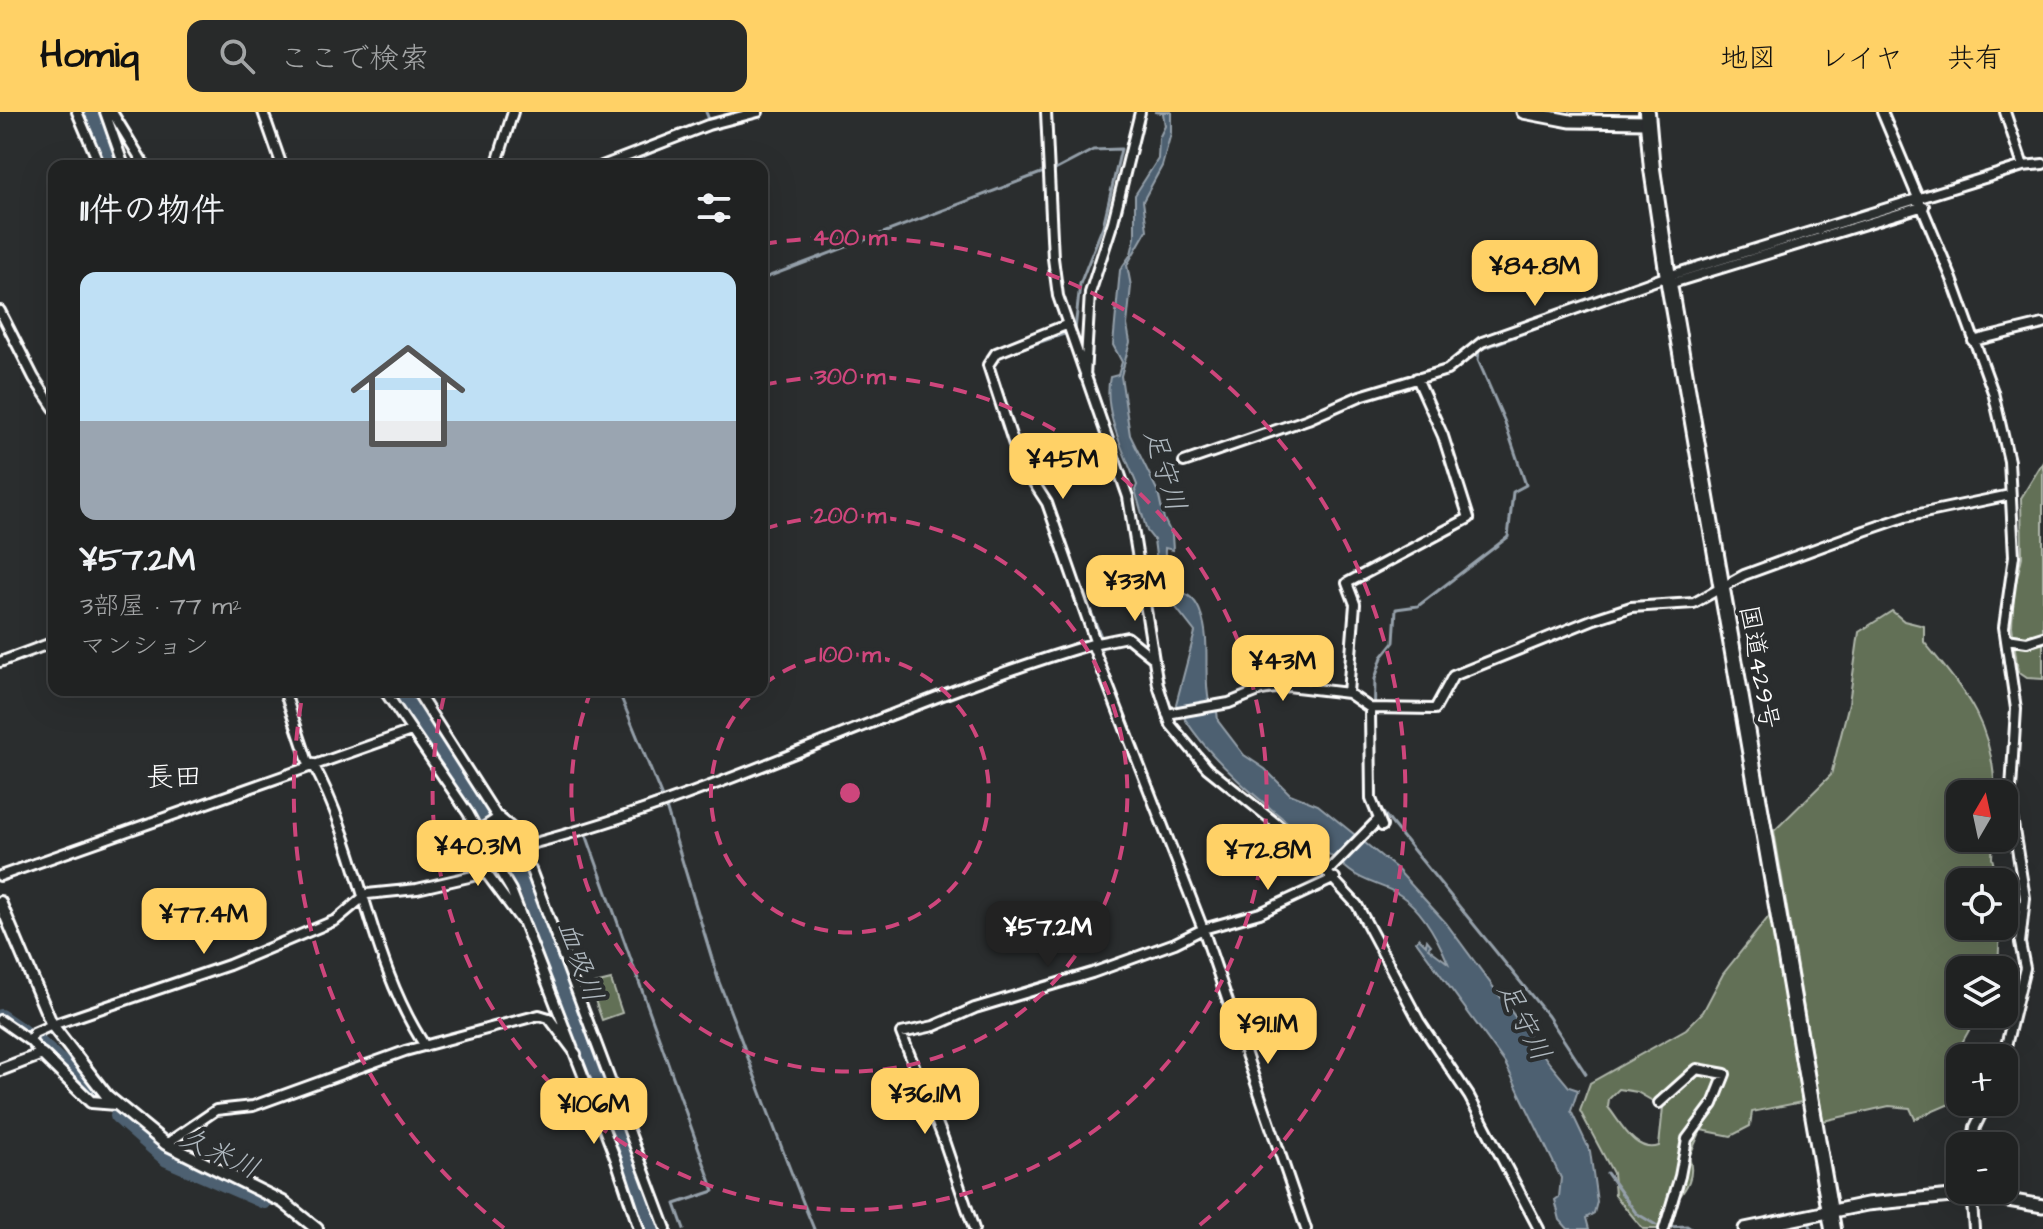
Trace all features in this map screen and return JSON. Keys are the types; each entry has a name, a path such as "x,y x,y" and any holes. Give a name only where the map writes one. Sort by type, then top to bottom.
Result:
{"highway":[{"name":"国道429号","path":"1648,117 1668,280 1833,1229"}],"main road":[{"path":"1523,112 1570,121 1648,117"},
{"path":"1745,1229 1830,1211 1946,1195"},
{"path":"2018,1201 2043,1206"}],"street":[{"path":"77,112 97,160"},
{"path":"105,112 122,160"},
{"path":"112,112 141,160"},
{"path":"263,112 280,160"},
{"path":"498,160 513,112"},
{"path":"618,160 708,125 758,112"},
{"path":"1046,112 1053,258 1066,325 1128,497 1153,658 1179,737 1207,768 1332,872 1372,927 1419,1021 1469,1096 1539,1229"},
{"path":"1085,377 1089,367 1090,293 1113,222 1140,112"},
{"path":"1882,112 1922,202 1993,392 2009,461 2015,540 2005,609 2016,709 2010,805 2025,898 2020,943 2025,968 2006,1044"},
{"path":"2005,112 2023,166"},
{"path":"1184,462 1455,365 1482,342 1668,280 1922,202 2023,166 2043,164"},
{"path":"0,311 48,399"},
{"path":"1973,341 2043,324"},
{"path":"1066,325 996,353 988,365 1019,460 1047,503 1206,928 1306,1229"},
{"path":"1348,693 1355,604 1347,583 1469,518 1443,436 1417,378"},
{"path":"1169,714 1288,686 1348,693 1373,708 1435,709 1453,676 1540,639 1624,608 1694,603 1744,575 1905,517 2010,495"},
{"path":"497,819 531,844 588,829 797,754 883,716 1098,644 1127,637 1153,658"},
{"path":"2007,639 2027,642 2043,637"},
{"path":"0,662 48,644"},
{"path":"286,696 311,765 329,799 391,984 425,1046"},
{"path":"388,696 495,859 576,1054 639,1229"},
{"path":"420,696 531,870 666,1229"},
{"path":"974,1229 943,1138 901,1033 1104,969 1206,928 1260,913 1332,872 1378,824 1371,799 1373,708"},
{"path":"0,876 411,731"},
{"path":"479,831 497,819"},
{"path":"479,831 486,873 524,923"},
{"path":"32,1038 52,1025 229,965 336,920 362,897 417,889 486,873"},
{"path":"0,902 52,1025 91,1079 116,1104 166,1144 283,1202 317,1229"},
{"path":"166,1144 216,1110 253,1106 425,1046 539,1015 549,1018 576,1054"},
{"path":"0,1020 32,1038 42,1054 91,1102 116,1104"},
{"path":"0,1070 42,1054"},
{"path":"1659,1103 1697,1069 1725,1074 1713,1104 1687,1139 1664,1229"},
{"path":"1973,1204 1974,1229"}],"green space":[{"path":"2043,462 2043,679 2027,678 2018,672 2012,626 2014,590 2022,557 2021,498"},
{"path":"1892,611 1904,621 1924,626 1924,642 1965,694 1983,729 1994,780 1946,780 1946,852 1992,852 1994,868 1946,868 1946,940 1999,940 1999,956 1946,956 1946,1028 1970,1028 1962,1044 1946,1044 1946,1106 1915,1119 1910,1108 1889,1106 1823,1121 1774,831 1831,775 1849,703 1859,632"},
{"path":"1771,914 1802,1102 1752,1112 1750,1126 1731,1136 1701,1130 1689,1157 1691,1168 1687,1186 1669,1210 1661,1229 1643,1229 1615,1195 1613,1173 1580,1111 1590,1083 1686,1029 1703,1012 1723,974","holes":["1619,1089 1637,1092 1663,1107 1659,1146 1643,1146 1636,1141 1608,1107 1609,1099"]},
{"path":"611,980 622,1013 602,1020 591,989 595,984"}],"water":[{"path":"1154,112 1171,112 1171,133 1162,166 1143,201 1147,230 1127,265 1131,286 1127,325 1130,342 1121,376 1130,435 1158,492 1164,519 1172,535 1173,550 1165,548 1168,577 1196,604 1204,624 1209,702 1217,711 1218,721 1244,755 1265,769 1290,794 1318,805 1396,868 1446,923 1550,1064 1569,1087 1578,1090 1571,1111 1590,1151 1597,1202 1594,1213 1586,1218 1589,1229 1568,1229 1560,1220 1555,1200 1559,1197 1561,1178 1505,1063 1416,941 1419,938 1426,945 1427,940 1431,945 1428,948 1448,963 1423,917 1400,895 1350,871 1254,795 1210,752 1176,704 1195,632 1174,605 1158,571 1154,540 1147,531 1135,490 1137,485 1116,432 1108,390 1110,377 1118,375 1122,362 1113,345 1120,270 1131,254 1135,237 1135,195 1158,159 1159,138 1165,126 1163,113"}],"waterway":[{"name":"血吸川","path":"92,112 110,160"},
{"path":"706,112 710,122"},
{"path":"635,160 711,127"},
{"path":"1055,170 1093,150 1121,149 1103,226 1080,284 1075,330"},
{"path":"2019,171 2035,169"},
{"path":"768,277 1041,173"},
{"path":"1733,260 1951,193"},
{"path":"1374,730 1375,679 1382,657 1394,642 1396,609 1418,606 1508,537 1513,492 1526,485 1504,420 1478,360 1479,350 1619,298"},
{"path":"993,370 994,362 1002,355 1064,334"},
{"path":"1020,449 1026,464"},
{"path":"1072,564 1102,639 1100,655"},
{"name":"血吸川","path":"403,696 480,806 527,889 652,1229"},
{"path":"620,696 666,807 719,982 814,1229"},
{"path":"583,826 661,798"},
{"path":"1157,800 1201,912"},
{"name":"足守川","path":"1376,804 1548,1016 1586,1074"},
{"path":"587,837 714,1191 675,1204 684,1229"},
{"path":"1217,957 1258,1078"},
{"name":"久米川","path":"0,1017 40,1044 92,1091"},
{"name":"久米川","path":"118,1116 167,1159 264,1201"},
{"path":"1607,1173 1636,1213 1656,1225"},
{"path":"1809,1220 1811,1229"},
{"path":"1667,1227 1687,1226 1691,1229"}],"district":[{"name":"長田","path":"174,776"}]}
